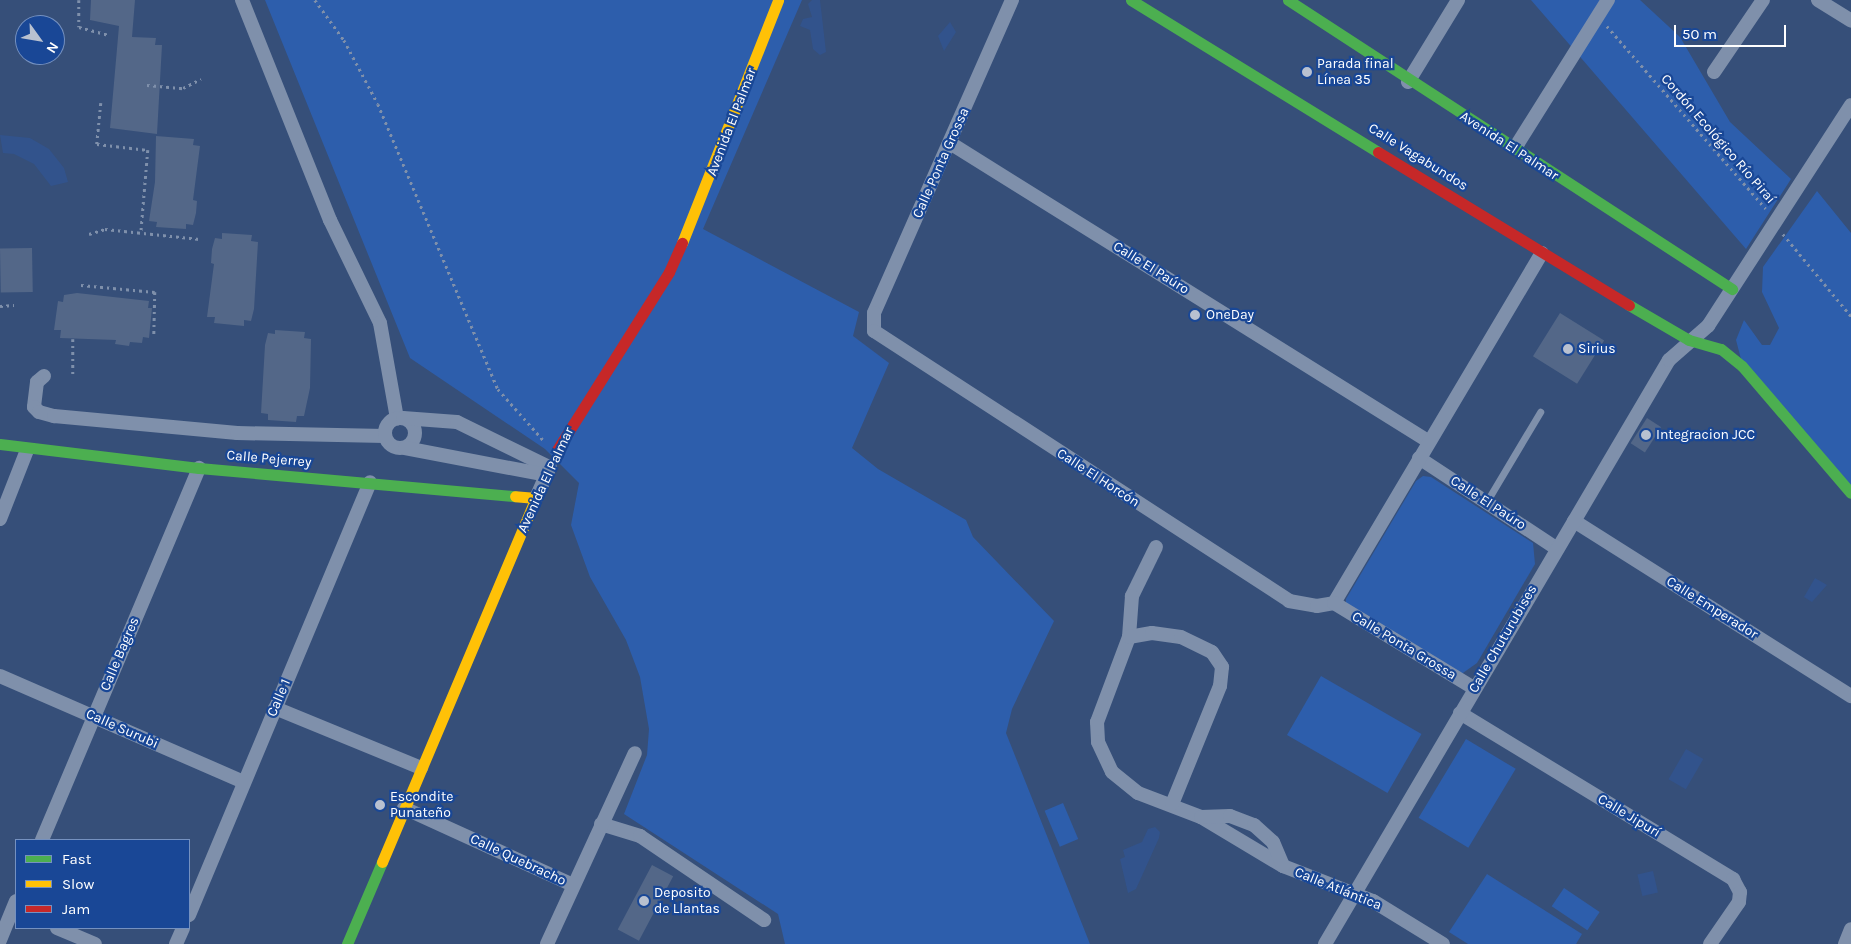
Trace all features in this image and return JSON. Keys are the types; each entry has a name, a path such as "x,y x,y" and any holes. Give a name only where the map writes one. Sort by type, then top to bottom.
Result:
{"street":[{"path":"242,0 330,220 380,323 400,418 416,429 414,441 405,448"},
{"name":"Avenida El Palmar","path":"347,944 557,450 669,272 698,207 778,0"},
{"name":"Calle Ponta Grossa","path":"873,327 874,313 1012,0"},
{"path":"1408,82 1458,0"},
{"path":"1515,148 1608,0"},
{"path":"1714,72 1763,0"},
{"path":"1818,0 1851,22"},
{"name":"Avenida El Palmar","path":"1292,1 1408,82 1515,148 1732,289"},
{"name":"Calle Vagabundos","path":"1139,2 1542,252 1689,340 1720,349 1742,366 1851,493"},
{"name":"Calle Chuturubises","path":"1325,944 1556,548 1574,521 1669,360 1689,340 1708,326 1776,226 1851,105"},
{"name":"Calle El Paúro","path":"950,143 1428,441"},
{"path":"1334,603 1428,441 1542,252"},
{"name":"Calle El Horcón","path":"873,327 880,339 1289,601 1310,606 1334,603"},
{"path":"44,376 38,382 34,406 39,412 54,416 237,433 385,436 395,448 548,471"},
{"path":"385,436 387,424 400,418 457,422 548,471"},
{"name":"Calle Pejerrey","path":"0,444 27,450 199,468 536,498"},
{"path":"0,519 27,450"},
{"name":"Calle El Paúro","path":"1419,458 1556,548"},
{"name":"Calle Bagres","path":"42,839 199,468"},
{"name":"Calle 1","path":"190,913 370,482"},
{"name":"Calle Emperador","path":"1574,521 1851,696"},
{"path":"1156,547 1142,570 1132,596 1129,637 1096,722 1098,742 1103,758 1124,784 1201,817"},
{"name":"Calle Ponta Grossa","path":"1334,603 1474,688"},
{"path":"1129,637 1152,633 1180,637 1212,652 1222,668 1220,686 1172,804"},
{"name":"Calle Surubi","path":"0,676 244,782"},
{"path":"275,708 421,768"},
{"name":"Calle Jipurí","path":"1460,713 1733,879 1739,887 1739,902 1710,944"},
{"path":"573,884 634,752"},
{"name":"Calle Quebracho","path":"404,808 573,884 547,944"},
{"name":"Calle Atlántica","path":"1201,817 1230,816 1264,833 1276,848 1283,866"},
{"name":"Calle Atlántica","path":"1201,817 1222,832 1283,866 1373,901 1443,944"},
{"path":"601,824 640,836 764,920"},
{"path":"0,940 11,906"},
{"path":"1845,944 1851,928"},
{"path":"59,929 95,944"},
{"path":"176,944 183,929"}],"lane":[{"path":"1487,501 1540,412"}],"path":[{"path":"79,0 79,27 108,35"},
{"path":"315,0 344,40 378,104 498,389 528,427 557,450"},
{"name":"Cordón Ecológico Río Piraí","path":"1598,16 1768,210 1776,226 1851,316"},
{"path":"147,85 183,88 201,79"},
{"path":"101,102 97,144 148,150 141,233"},
{"path":"89,234 105,229 199,239"},
{"path":"81,285 155,292 154,336"},
{"path":"0,306 14,305"},
{"path":"73,339 73,377"}],"shaded area":[{"path":"265,0 802,0 703,229 859,312 853,336 889,363 852,448 878,469 966,520 973,537 1054,621 1012,709 1006,733 1090,944 785,944 778,914 624,814 647,755 649,729 640,677 626,640 590,577 571,525 579,483 545,449 410,358"},
{"path":"812,0 820,0 826,52 820,55 813,49 810,30 800,26 803,19 812,17 808,4"},
{"path":"1531,0 1640,0 1680,37 1730,122 1791,179 1746,249"},
{"path":"950,22 956,32 944,51 938,36"},
{"path":"0,135 30,138 49,149 64,168 68,182 51,186 34,164 14,154 3,153"},
{"path":"1817,191 1851,233 1851,492 1741,359 1736,340 1744,320 1762,345 1770,345 1779,328 1762,292 1763,267"},
{"path":"1423,476 1431,477 1533,543 1535,564 1477,663 1460,675 1346,606 1346,599 1416,481"},
{"path":"1815,578 1827,585 1812,602 1804,597"},
{"path":"1321,676 1421,734 1387,793 1287,735"},
{"path":"1466,739 1516,769 1468,848 1419,818"},
{"path":"1686,749 1703,759 1686,789 1668,779"},
{"path":"1063,803 1078,839 1060,847 1045,811"},
{"path":"1155,827 1160,832 1159,838 1136,889 1128,893 1120,859 1125,857 1123,850 1142,842 1148,829"},
{"path":"1653,871 1658,892 1642,896 1637,875"},
{"path":"1487,874 1582,934 1576,944 1468,944 1449,932"},
{"path":"1564,888 1600,912 1587,930 1552,906"}],"building":[{"path":"91,0 135,0 132,37 156,38 155,45 162,45 157,134 110,128 119,26 90,20"},
{"path":"156,136 194,139 193,145 200,146 193,200 197,201 196,213 193,225 186,224 186,229 156,227 157,222 149,221 155,182"},
{"path":"222,233 252,235 251,241 258,242 254,309 251,321 244,320 244,326 214,323 215,317 207,317 214,264 211,263 212,249 215,238 222,239"},
{"path":"32,248 33,292 1,293 0,249"},
{"path":"77,293 149,301 148,308 152,308 149,338 143,337 142,343 130,342 129,346 115,344 116,340 60,338 61,330 54,330 58,301 63,302 64,295"},
{"name":"Sirius","path":"1560,313 1604,341 1577,384 1533,356"},
{"path":"275,330 305,332 304,338 311,339 310,388 304,416 297,416 296,422 268,420 268,414 261,413 265,345 268,333 275,334"},
{"name":"Integracion JCC","path":"1647,418 1661,427 1645,452 1631,443"},
{"name":"Deposito de Llantas","path":"652,865 673,876 639,941 618,929"}],"traffic: fast":[{"path":"1131,0 1378,152"},
{"path":"1288,0 1732,289"},
{"path":"1629,305 1689,340 1721,349 1742,366 1851,493"},
{"path":"0,444 199,468 515,496"},
{"path":"347,944 382,862"}],"traffic: slow":[{"path":"682,243 778,0"},
{"path":"382,862 536,498 515,496"}],"traffic: jam":[{"path":"1378,152 1629,305"},
{"path":"557,450 669,272 682,243"}],"place":[{"name":"Parada final Línea 35","path":"1307,72"},
{"name":"OneDay","path":"1195,315"},
{"name":"Sirius","path":"1568,349"},
{"name":"Integracion JCC","path":"1646,435"},
{"name":"Escondite Punateño","path":"380,805"},
{"name":"Deposito de Llantas","path":"644,901"}]}
